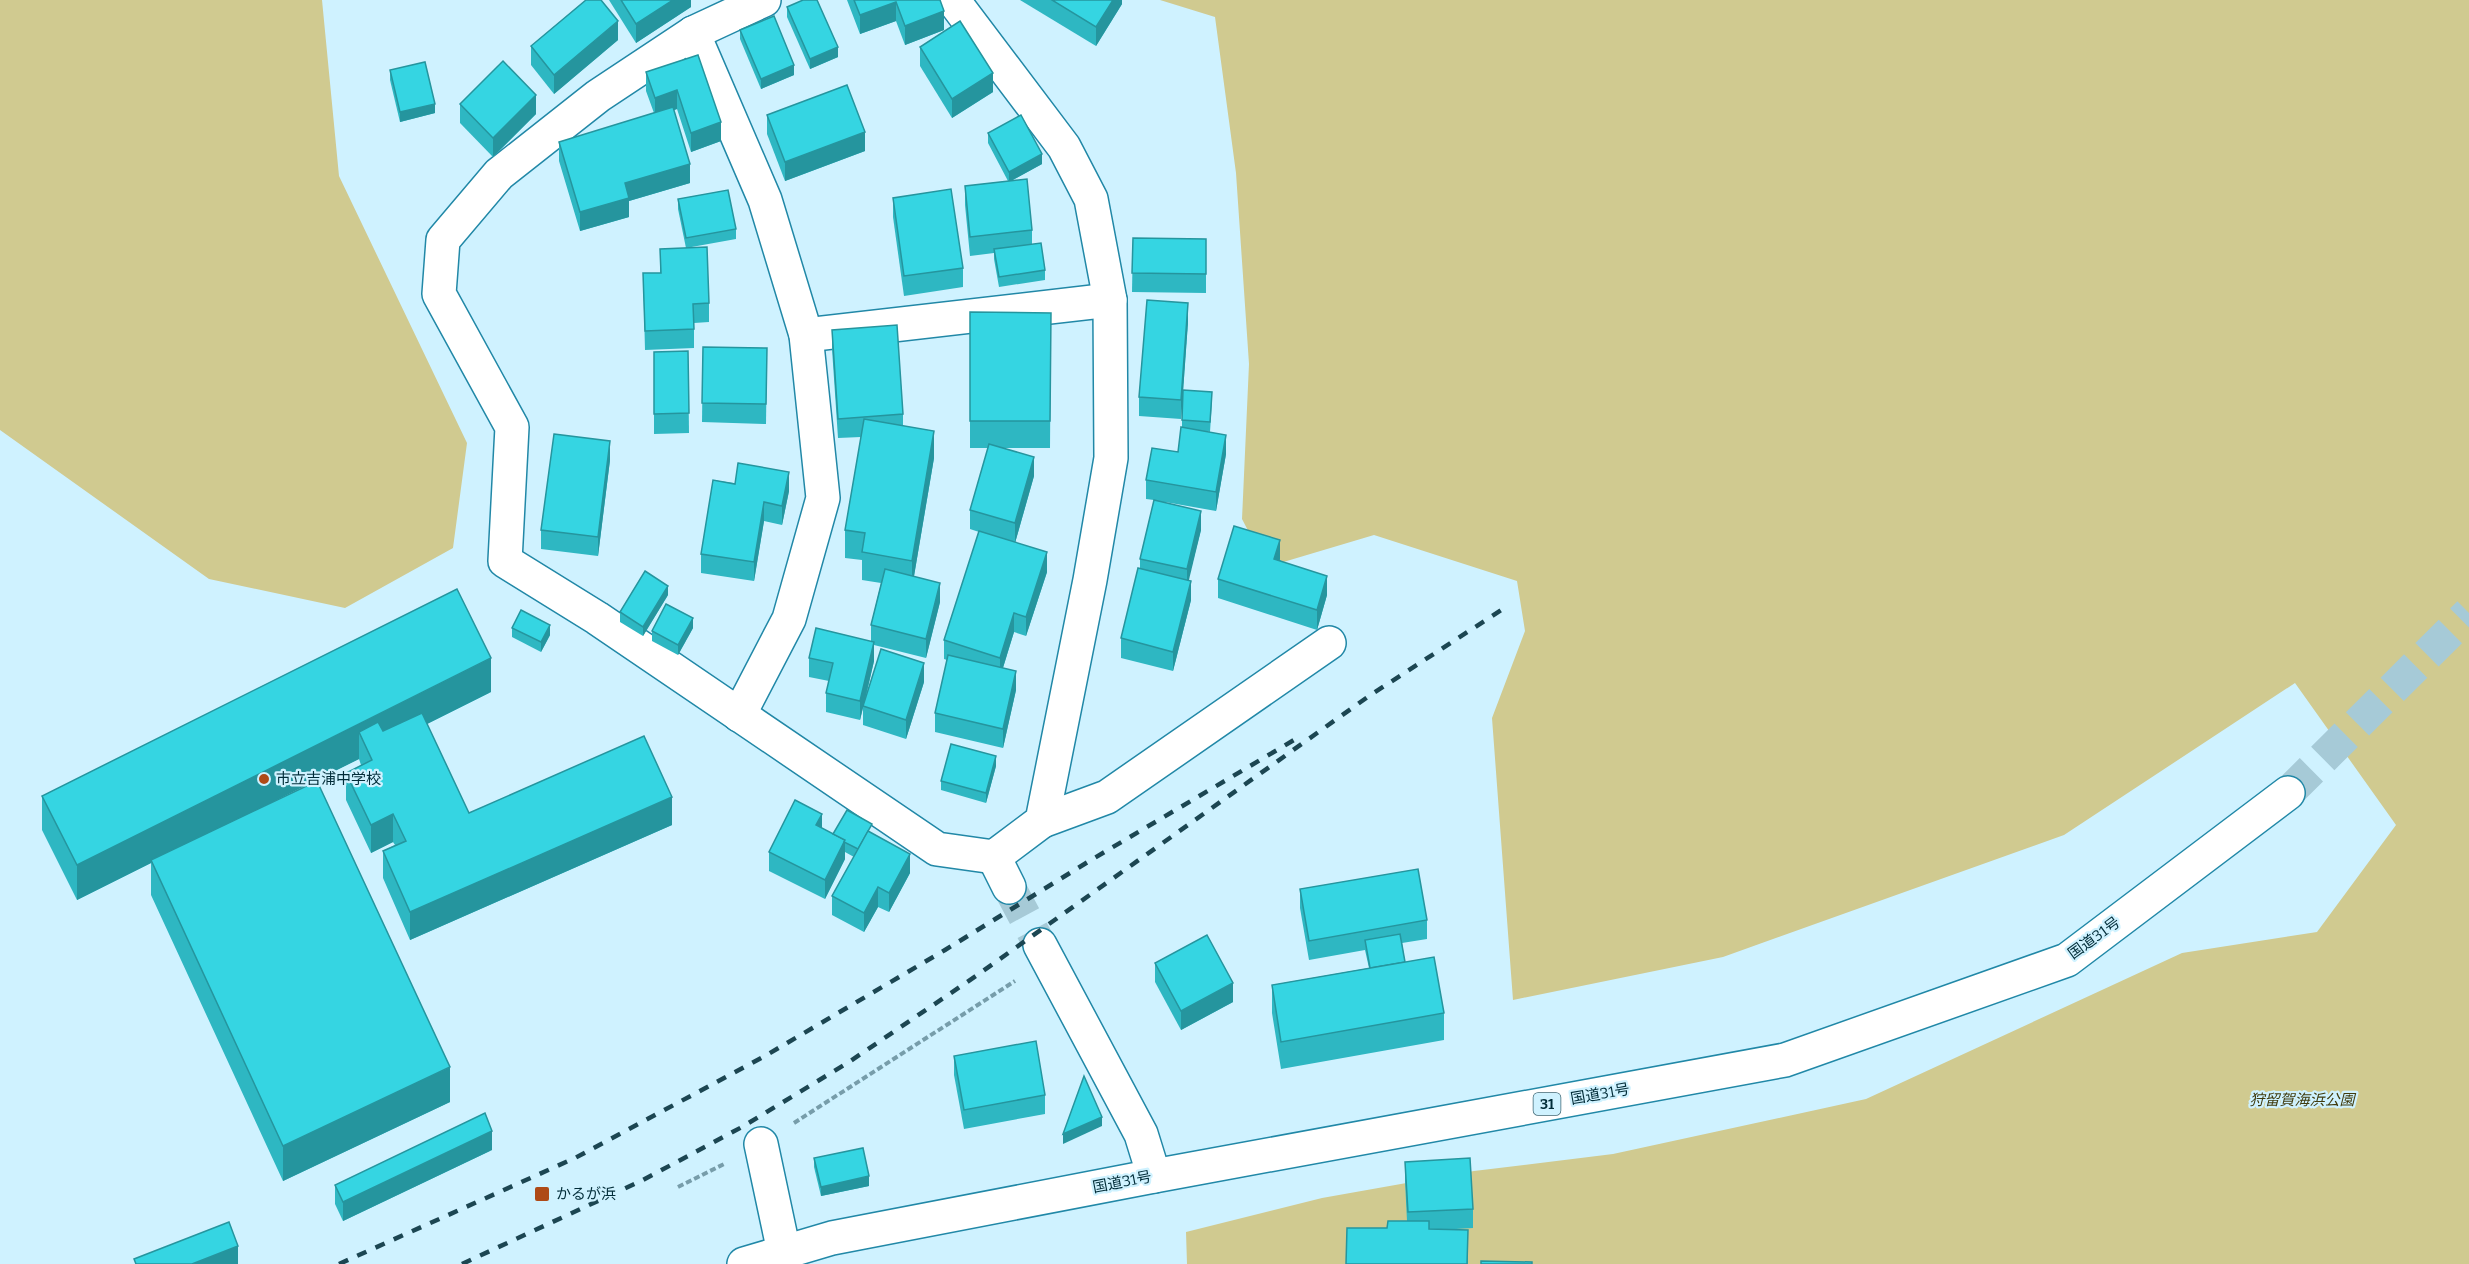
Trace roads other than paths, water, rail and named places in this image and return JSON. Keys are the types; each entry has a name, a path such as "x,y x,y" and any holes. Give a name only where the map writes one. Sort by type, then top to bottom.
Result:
{"main road":[{"path":"764,0 693,33 598,96 499,174 443,240 439,294 512,427 505,561 597,618 937,849 994,857 1042,821 1107,797 1329,643"},
{"path":"953,0 1064,147 1091,199 1110,300 1111,458 1090,580 1042,821"},
{"path":"693,33 765,200 806,334 823,498 789,619 739,715"},
{"path":"806,334 1110,300"},
{"name":"国道31号","path":"744,1264 832,1238 1154,1176 1785,1060 2067,960 2288,793"},
{"path":"994,857 1009,887"},
{"path":"1044,952 1141,1134 1154,1176"},
{"path":"761,1144 784,1252"}],"tunnel":[{"path":"2288,793 2469,613"},
{"path":"1009,887 1040,945"}],"railway":[{"path":"462,1264 643,1180 742,1127 849,1062 976,976 1369,696 1506,607"},
{"path":"339,1264 575,1158 765,1056 1294,740"}],"place":[{"name":"市立吉浦中学校","path":"264,779"},
{"name":"かるが浜","path":"542,1194"}],"park label":[{"name":"狩留賀海浜公園","path":"2302,1100"}]}
